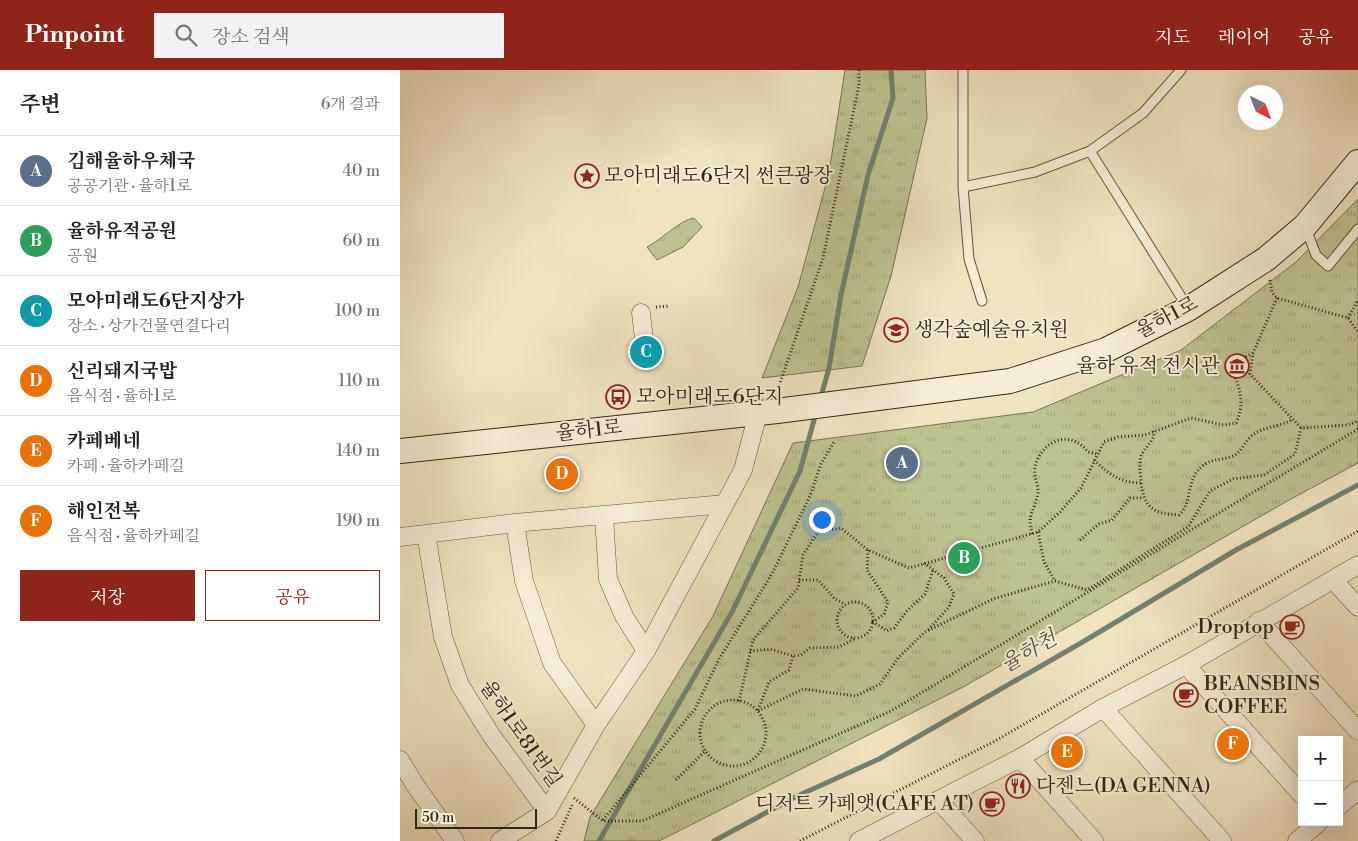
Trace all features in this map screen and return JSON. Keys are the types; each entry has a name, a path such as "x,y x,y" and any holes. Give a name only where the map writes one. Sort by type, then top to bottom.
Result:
{"street":[{"name":"율하1로","path":"400,451 768,412 1010,381 1106,350 1188,308 1266,259 1305,226 1358,162"},
{"path":"644,339 647,310"},
{"name":"율하1로81번길","path":"500,841 548,811 596,725 646,651 743,470 768,412"},
{"path":"400,537 515,523 604,517 725,504"},
{"path":"604,517 608,579 624,616 646,651"},
{"path":"515,523 524,581 552,663 596,725"},
{"name":"율하1로81번길","path":"426,534 443,637 460,685 491,735 548,811"},
{"path":"859,841 1020,758 1103,708 1186,665 1259,621 1334,581 1358,565"},
{"path":"1334,581 1358,607"},
{"path":"1259,621 1358,731"},
{"path":"1186,665 1298,791"},
{"path":"1103,708 1222,841"},
{"path":"1020,758 1094,841"},
{"path":"400,760 415,785 456,841"},
{"path":"1343,803 1358,790"},
{"path":"939,801 975,841"},
{"path":"1297,841 1314,826"}],"lane":[{"path":"963,70 963,188 970,259 982,301"},
{"path":"963,188 1035,172 1090,151 1143,113 1181,70"},
{"path":"1090,151 1188,308"},
{"path":"1305,226 1316,255 1328,266 1358,229"}],"path":[{"path":"1266,259 1272,292 1277,298 1348,318 1358,332"},
{"path":"1277,298 1253,352 1250,374 1301,428"},
{"path":"1348,318 1358,300"},
{"path":"647,310 670,306"},
{"path":"739,701 754,640 798,588 803,555 818,532 841,528 868,550 909,568 1038,532 1060,512 1081,488 1104,442 1118,436 1145,435 1190,418 1224,425 1236,423 1242,411 1240,391 1233,370 1240,360 1253,352"},
{"path":"1153,431 1154,436 1142,455 1140,466 1142,498 1147,504 1164,514 1179,515 1186,508 1196,474 1208,462 1234,456 1252,435 1266,427 1287,423 1293,419"},
{"path":"1301,428 1348,425 1358,421"},
{"path":"925,632 993,599 1055,581 1087,590 1188,527 1210,491 1232,480 1264,475 1296,454 1301,428"},
{"path":"574,798 603,821 642,821 891,711 1358,429"},
{"path":"1032,534 1028,518 1038,491 1034,476 1041,452 1046,446 1058,439 1072,438 1088,452 1097,454"},
{"path":"603,821 695,709 719,659 772,574 810,496 821,464 834,442"},
{"path":"1094,460 1109,474 1126,483 1141,483"},
{"path":"1080,540 1099,524 1112,520 1130,498 1142,498"},
{"path":"800,841 995,741 1358,531"},
{"path":"1038,532 1044,562 1055,581"},
{"path":"750,652 770,649 793,656 802,655 810,648 839,647 868,633 873,622 884,614 888,602 867,570 868,550"},
{"path":"758,711 803,689 856,696 880,684 898,658 949,607 954,594 944,578 924,563"},
{"path":"857,638 846,635 838,626 838,614 845,604 856,601 863,603 871,611 873,622 887,631 894,628 907,611 925,594 933,570"},
{"path":"799,580 818,580 835,599 845,604"},
{"path":"758,711 769,682 789,670 793,656"},
{"path":"728,700 739,701 749,704 758,711 764,720 766,731 760,752 752,760 742,765 732,766 712,759 705,751 701,741 703,719 718,704 728,700"},
{"path":"676,780 705,751"}],"green space":[{"path":"845,70 925,70 927,118 891,276 862,366 762,378 798,287 829,173"},
{"path":"1358,199 1358,463 1289,500 965,686 659,841 584,841 590,817 713,616 793,443 1033,412 1181,350 1296,262"},
{"path":"694,218 702,227 683,247 657,260 647,247 683,222"}],"waterway":[{"path":"820,400 829,368 841,295 868,175 893,98 891,70"},
{"path":"599,841 733,610 800,471 816,413"},
{"name":"율하천","path":"714,841 793,798 879,759 1081,643 1236,550 1358,485"}],"place":[{"name":"모아미래도6단지 썬큰광장","path":"587,176"},
{"name":"생각숲예술유치원","path":"896,330"},
{"name":"모아미래도6단지상가","path":"646,352"},
{"name":"율하 유적 전시관","path":"1237,366"},
{"name":"모아미래도6단지","path":"618,397"},
{"name":"김해율하우체국","path":"902,463"},
{"name":"신리돼지국밥","path":"562,474"},
{"name":"율하유적공원","path":"964,558"},
{"name":"Droptop","path":"1292,627"},
{"name":"BEANSBINS COFFEE","path":"1186,695"},
{"name":"해인전복","path":"1233,744"},
{"name":"카페베네","path":"1067,752"},
{"name":"다젠느(DA GENNA)","path":"1018,786"},
{"name":"디저트 카페앳(CAFE AT)","path":"992,804"}]}
